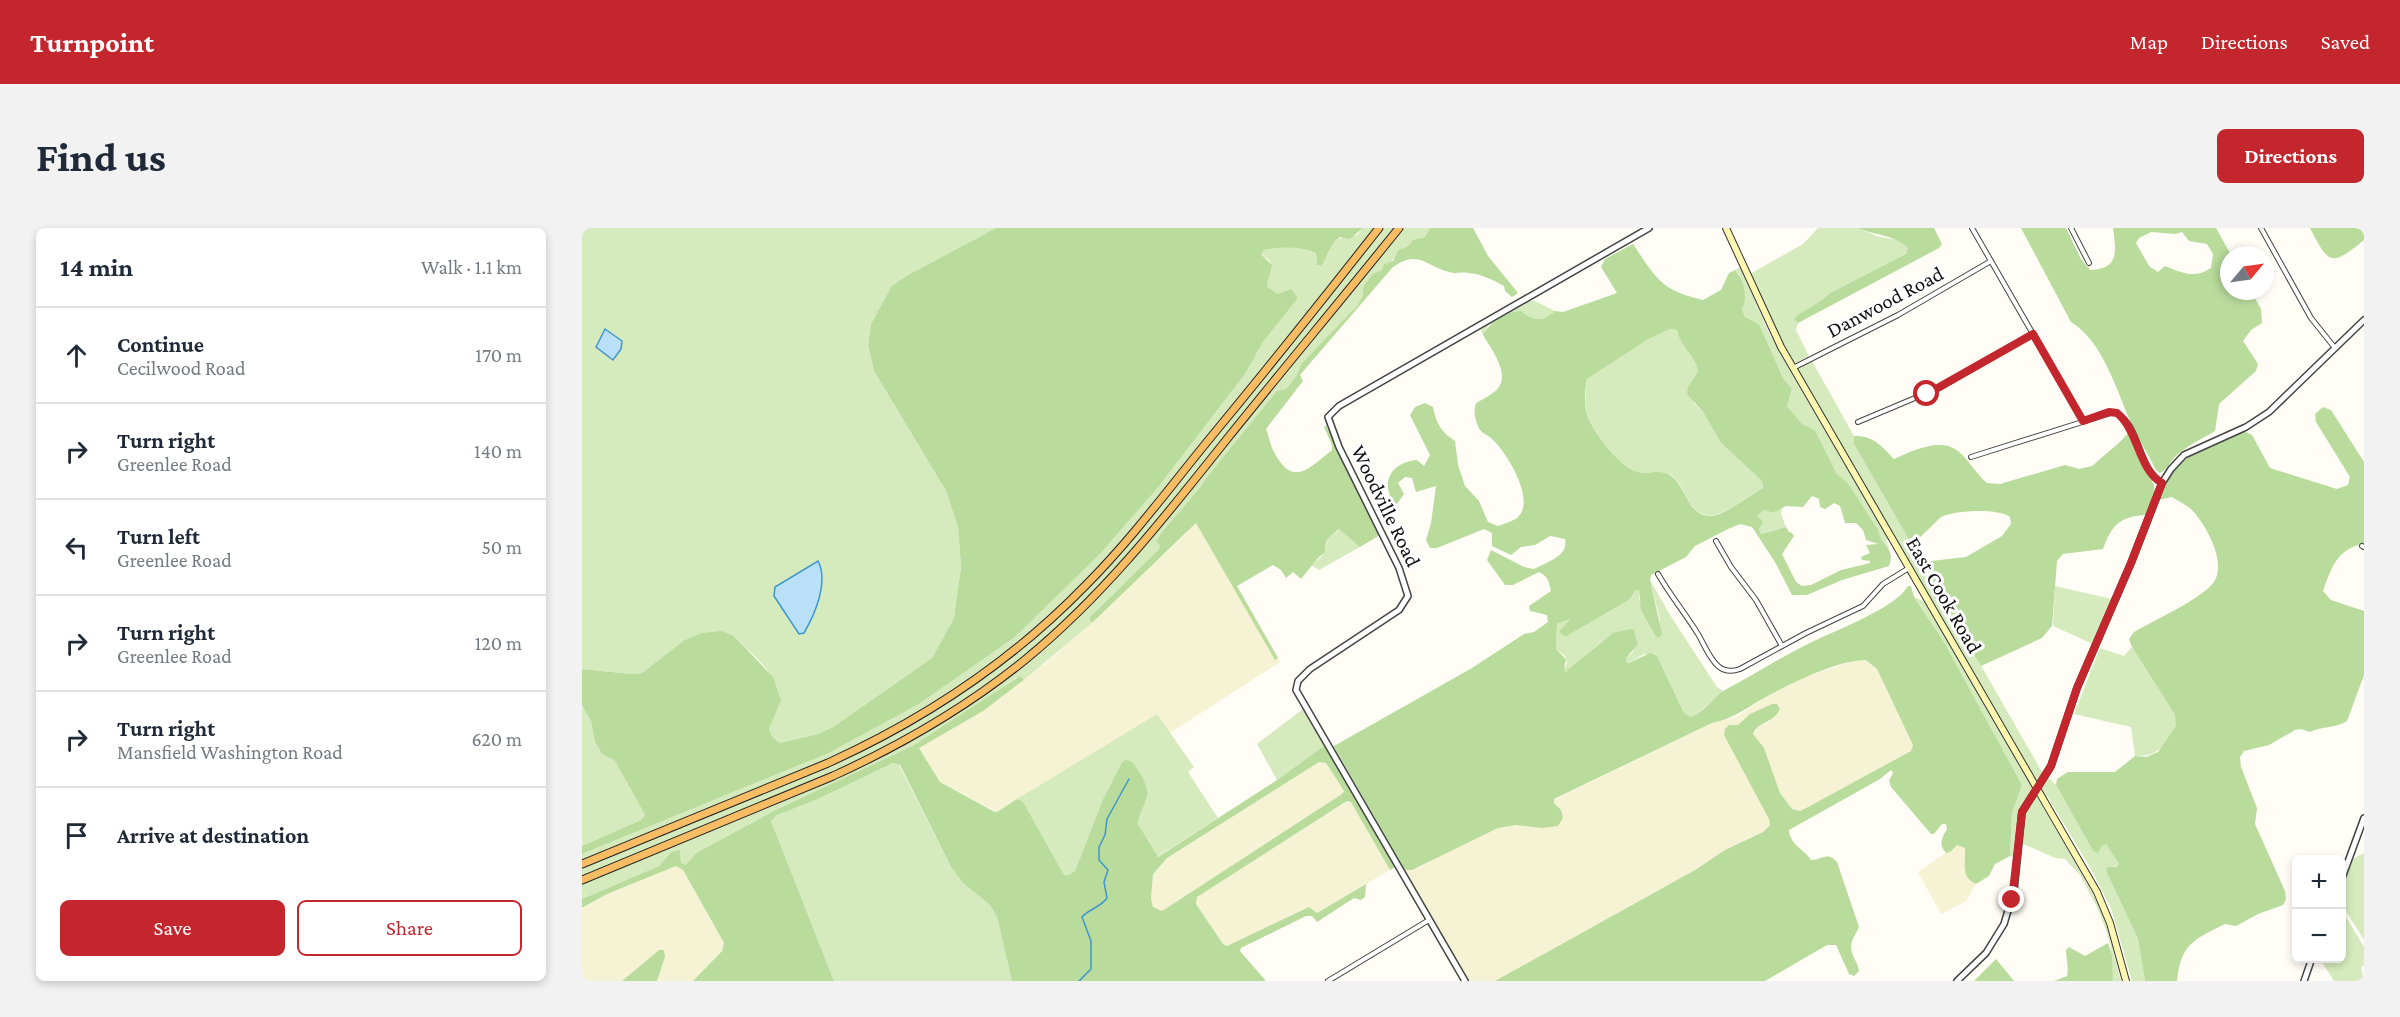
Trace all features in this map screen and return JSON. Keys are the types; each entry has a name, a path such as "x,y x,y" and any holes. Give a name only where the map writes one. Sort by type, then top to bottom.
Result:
{"highway":[{"path":"582,864 866,745 940,703 1013,650 1071,600 1130,537 1379,228"},
{"path":"582,880 833,776 873,757 938,721 1025,659 1080,611 1136,552 1399,228"}],"main road":[{"name":"East Cook Road","path":"1726,228 1768,322 1793,368 2102,902 2126,981"}],"street":[{"name":"Woodville Road","path":"1429,920 1296,690 1298,681 1310,669 1399,610 1407,601 1408,596 1399,568 1347,464 1329,425 1328,417 1339,406 1649,228"},
{"path":"1972,228 2083,421"},
{"path":"2071,228 2089,263"},
{"path":"2261,228 2311,318 2335,348"},
{"name":"Danwood Road","path":"1793,368 1898,315 1991,261"},
{"path":"1957,981 1986,952 2004,924 2014,890 2022,812 2051,766 2077,688 2131,563 2162,483 2184,455 2246,427 2262,417 2364,320"},
{"path":"1858,422 1941,387 2033,334"},
{"path":"1971,457 2109,412 2117,413 2131,429 2153,477 2162,483"},
{"path":"1716,541 1731,567 1756,600 1782,646"},
{"path":"1658,574 1712,658 1723,669 1731,671 1740,669 1863,606 1883,584 1909,568"},
{"path":"2346,867 2364,818"},
{"path":"1328,981 1429,920 1465,981"},
{"path":"2304,981 2310,963"}],"shaded area":[{"path":"1196,522 1275,659 1278,658 1280,662 1170,733 1157,714 997,812 940,782 919,747 1021,682 1053,657 1183,537"},
{"path":"1866,659 1877,669 1913,745 1911,751 1800,811 1792,809 1780,793 1753,734 1760,725 1769,722 1772,704 1750,714 1738,725 1769,819 1770,825 1763,832 1725,850 1695,870 1495,981 1469,981 1405,870 1419,868 1498,828 1516,825 1541,828 1561,810 1554,800 1712,723 1736,717 1766,697 1807,676"},
{"path":"1319,762 1326,763 1344,791 1342,794 1162,911 1153,907 1151,899 1153,873 1167,858"},
{"path":"1351,801 1390,870 1317,913 1309,907 1227,946 1223,944 1196,904 1197,896"},
{"path":"1957,845 1965,848 1969,881 1976,884 1966,901 1941,914 1918,872"},
{"path":"676,866 683,870 724,943 722,951 693,981 657,981 665,957 664,950 659,950 622,981 582,981 582,909 607,894"}],"green space":[{"path":"582,228 996,228 908,275 893,286 871,324 868,345 874,371 946,491 958,527 961,567 954,618 932,658 833,727 818,734 780,743 773,738 769,729 777,698 772,676 734,636 683,641 642,673 582,669"},
{"path":"996,228 1363,228 1350,239 1340,237 1336,240 1321,266 1317,265 1316,253 1304,249 1264,250 1261,254 1272,265 1267,287 1278,294 1291,289 1298,298 1263,342 1245,374 1156,490 1099,555 1015,637 919,704 829,753 582,854 582,846 641,820 645,815 615,761 602,754 595,742 591,721 582,705 582,669 642,673 683,641 702,633 721,631 734,636 773,677 781,700 769,729 773,738 780,743 818,734 833,727 932,658 954,618 961,567 958,527 946,491 874,371 868,345 871,324 892,286 908,275"},
{"path":"1363,228 1430,228 1425,237 1413,240 1408,246 1398,250 1388,266 1363,287 1358,306 1302,363 1297,377 1286,389 1277,392 1163,533 1157,541 1160,546 1158,550 1090,617 1093,622 1024,680 1017,677 914,745 775,811 696,853 686,866 681,863 680,852 671,852 659,866 582,899 582,854 829,753 919,704 1015,637 1099,555 1156,490 1245,374 1263,342 1298,298 1273,293 1267,287 1267,277 1272,270 1270,261 1261,254 1264,250 1304,249 1316,253 1317,265 1320,266 1335,241 1357,235"},
{"path":"1430,228 1473,228 1488,256 1518,293 1512,297 1505,291 1504,286 1478,275 1445,271 1417,259 1402,262 1392,268 1300,375 1303,381 1266,429 1273,449 1288,470 1301,472 1332,450 1324,427 1326,425 1380,535 1360,547 1339,529 1327,541 1325,552 1301,579 1293,572 1286,578 1281,570 1273,565 1237,586 1278,658 1275,660 1196,523 1093,622 1090,621 1090,617 1158,550 1160,546 1156,541 1277,391 1286,389 1296,377 1302,363 1358,305 1363,294 1363,287 1373,274 1382,270 1384,264 1393,261 1398,250 1408,246 1413,240 1425,237"},
{"path":"1818,228 1858,228 1877,236 1902,241 1909,248 1906,254 1830,293 1796,316 1795,320 1798,323 1796,330 1809,356 1793,364 1750,274 1803,244"},
{"path":"1858,228 1934,228 1942,244 1939,248 1798,323 1794,320 1796,316 1830,293 1906,254 1908,248 1897,240"},
{"path":"2021,228 2066,228 2081,259 2090,270 2107,266 2114,257 2113,228 2216,228 2226,246 2220,246 2220,300 2256,300 2261,309 2262,323 2251,330 2243,341 2258,364 2256,371 2219,404 2215,431 2181,451 2160,473 2156,470 2134,430 2099,351 2082,330 2071,322","holes":["2151,232 2175,234 2182,232 2189,241 2207,244 2213,254 2211,268 2194,274 2183,273 2165,266 2158,272 2149,266 2136,243 2139,238"]},
{"path":"2310,228 2364,228 2364,240 2344,255 2332,258 2322,249"},
{"path":"1633,244 1660,281 1677,292 1703,300 1721,290 1729,273 1735,270 1744,289 1745,299 1742,309 1745,317 1759,324 1783,378 1792,389 1787,406 1802,424 1815,430 1837,474 1848,483 1878,530 1889,550 1891,560 1889,566 1842,580 1807,595 1792,595 1775,562 1752,527 1740,524 1695,546 1686,557 1651,575 1650,580 1662,634 1658,638 1641,610 1639,590 1636,590 1629,600 1565,637 1559,632 1570,619 1557,624 1556,649 1565,659 1565,672 1613,633 1634,630 1638,644 1627,657 1626,662 1629,663 1650,653 1657,656 1684,713 1691,717 1699,713 1723,691 1815,640 1876,612 1890,604 1908,586 1911,586 1914,597 1944,642 2022,785 2012,813 2010,856 1995,864 1989,876 1976,884 1968,878 1966,873 1965,848 1957,845 1946,853 1941,844 1947,829 1946,824 1942,824 1934,834 1931,834 1891,787 1889,781 1893,773 1891,770 1880,779 1789,830 1792,839 1811,860 1830,857 1837,862 1859,927 1851,944 1859,971 1854,976 1849,974 1836,945 1827,945 1765,981 1495,981 1695,870 1725,850 1763,832 1770,825 1769,819 1724,735 1729,725 1738,725 1750,714 1777,704 1780,709 1777,714 1758,727 1753,734 1764,748 1780,793 1792,809 1800,811 1911,751 1913,745 1877,669 1866,660 1842,664 1801,679 1734,715 1712,723 1554,799 1563,818 1558,826 1541,828 1516,825 1498,828 1412,870 1405,870 1334,746 1548,622 1547,615 1530,611 1529,606 1551,591 1546,577 1539,572 1513,585 1505,585 1487,560 1491,550 1524,567 1534,569 1560,554 1564,550 1565,539 1550,536 1535,545 1521,547 1511,555 1492,546 1492,533 1484,529 1437,548 1430,548 1426,540 1431,523 1436,486 1416,492 1412,478 1405,477 1398,483 1404,494 1397,504 1393,502 1389,494 1388,486 1395,468 1417,460 1424,466 1430,455 1410,415 1415,407 1425,403 1433,407 1440,427 1455,441 1458,465 1465,486 1479,501 1488,522 1498,526 1519,516 1523,508 1523,498 1517,475 1497,444 1480,430 1475,417 1476,403 1494,392 1502,381 1498,360 1483,335 1494,322 1510,313 1521,311 1538,319 1551,315 1555,311 1563,312 1617,293 1601,267 1605,259","holes":["1670,329 1677,330 1698,371 1688,387 1687,394 1703,412 1721,443 1762,481 1763,488 1716,515 1710,516 1696,511 1676,480 1670,475 1662,472 1635,471 1620,461 1599,437 1586,412 1587,379 1647,340","1812,496 1819,499 1820,507 1825,509 1834,503 1840,506 1845,523 1856,523 1863,530 1866,540 1878,544 1866,545 1870,553 1861,557 1862,560 1870,561 1870,563 1841,570 1811,585 1802,586 1796,582 1782,554 1794,536 1786,527 1761,534 1759,529 1763,522 1757,516 1764,510 1773,513 1786,506 1803,507"]},
{"path":"1740,267 1770,335 1888,539 1886,540 1889,548 1879,536 1848,483 1837,474 1815,430 1802,424 1787,406 1792,389 1783,378 1759,324 1745,317 1742,309 1739,274 1735,270"},
{"path":"1530,301 1535,301 1555,311 1538,319 1521,311 1488,326 1483,335 1480,328"},
{"path":"1670,329 1677,330 1698,371 1688,387 1694,403 1703,412 1721,443 1762,481 1763,488 1727,510 1712,515 1706,515 1694,508 1671,475 1662,472 1635,471 1620,461 1599,437 1586,412 1587,379 1647,340"},
{"path":"1812,361 1854,436 1854,444 2042,772 2056,785 2093,851 2099,851 2106,844 2117,861 2119,865 2106,869 2106,871 2138,939 2145,981 2132,981 2111,908 2091,869 2047,796 2042,805 2097,901 2106,923 2121,981 2113,981 2111,948 2106,930 2080,875 2065,859 2055,858 2021,843 2015,844 2014,857 2010,856 2012,813 2022,785 1944,642 1914,597 1925,602 2029,782 2030,770 1797,370"},
{"path":"2323,407 2331,410 2364,462 2364,544 2355,546 2341,555 2332,568 2323,591 2331,600 2364,611 2364,675 2347,721 2310,732 2295,730 2269,745 2244,751 2240,757 2241,767 2257,808 2255,824 2285,891 2286,899 2283,905 2258,914 2236,926 2225,924 2197,939 2190,945 2182,959 2177,981 2145,981 2138,939 2106,871 2107,867 2116,867 2119,864 2106,844 2098,853 2093,851 2056,785 2057,779 2068,772 2115,772 2135,756 2146,757 2158,752 2176,726 2175,715 2129,639 2134,632 2200,595 2214,582 2217,574 2216,554 2209,534 2190,508 2172,497 2159,500 2173,472 2182,462 2203,448 2244,431 2252,435 2270,468 2337,489 2348,485 2350,477 2316,422 2315,414"},
{"path":"2128,433 2154,485 2155,501 2145,515 2123,520 2113,528 2103,549 2063,554 2057,561 2052,626 2042,638 1981,666 1924,566 1931,561 1966,557 2002,536 2011,524 2010,517 1987,511 1941,517 1912,545 1854,444 1854,436 1871,439 1894,459 1935,445 1951,447 1962,455 1987,483 2000,484 2065,465 2079,469 2092,466"},
{"path":"1782,508 1781,514 1786,527 1760,534 1757,515 1764,510 1773,513"},
{"path":"1340,529 1360,547 1319,570 1311,565 1322,556 1329,537"},
{"path":"1650,580 1717,687 1723,691 1691,717 1684,713 1657,656 1644,654 1629,663 1626,662 1627,657 1633,652 1637,639 1634,631 1617,633 1608,638 1568,672 1564,671 1567,663 1565,656 1556,649 1557,624 1570,619 1565,625 1563,636 1565,637 1629,600 1636,590 1639,590 1639,599 1655,635 1660,620"},
{"path":"2055,586 2112,599 2093,644 2053,626"},
{"path":"2132,647 2175,715 2177,726 2165,744 2156,752 2143,756 2135,756 2131,727 2074,714 2100,648 2124,656"},
{"path":"1020,676 1024,680 983,711 919,748 940,782 993,811 997,812 1017,799 1023,802 1064,875 1069,875 1075,871 1103,799 1125,760 1134,764 1145,782 1147,796 1138,824 1158,857 1277,780 1325,745 1395,867 1390,870 1351,802 1347,801 1197,897 1196,904 1223,944 1227,946 1309,907 1317,913 1366,884 1365,897 1361,900 1354,898 1317,922 1312,916 1306,916 1241,948 1240,951 1266,981 1012,981 997,917 990,905 963,883 951,867 900,765 893,763 816,800 777,815 771,821 834,981 693,981 722,951 724,943 683,870 676,866 607,894 582,908 582,899 659,866 671,852 680,850 681,863 686,865 696,853 774,811 914,745","holes":["1319,762 1326,763 1344,791 1342,794 1162,911 1153,907 1151,899 1153,874 1167,858"]},
{"path":"582,705 591,721 595,742 602,754 615,761 645,815 641,820 582,846"},
{"path":"1303,709 1325,745 1277,780 1257,744"},
{"path":"1157,714 1194,767 1188,772 1218,818 1157,857 1138,824 1138,818 1147,797 1121,764 1103,799 1075,871 1064,875 1023,803 1017,799"},
{"path":"1334,746 1469,981 1332,747"},
{"path":"893,763 899,765 951,867 963,883 990,905 997,917 1012,981 834,981 771,821 777,815 816,800"},
{"path":"2364,853 2364,940 2346,911 2346,879 2353,859"},
{"path":"2346,917 2364,947 2364,965 2361,967 2364,981 2334,981 2323,963 2346,963"},
{"path":"2108,943 2112,955 2113,981 2054,981 2067,976 2066,950 2069,947 2085,956"},
{"path":"659,950 664,950 665,957 657,981 622,981"},
{"path":"1996,959 2014,981 1974,981"}],"water":[{"path":"605,329 622,341 621,349 613,360 596,347"},
{"path":"818,561 822,578 819,598 804,633 799,634 774,596 775,587"}],"waterway":[{"path":"1079,981 1091,969 1091,941 1082,917 1107,898 1104,882 1108,870 1099,860 1099,847 1105,835 1107,819 1129,779"}],"route":[{"path":"1927,394 2033,334 2083,421 2109,412 2117,413 2131,429 2153,477 2162,483 2131,563 2077,688 2051,766 2024,806 2019,826 2012,900"}]}
